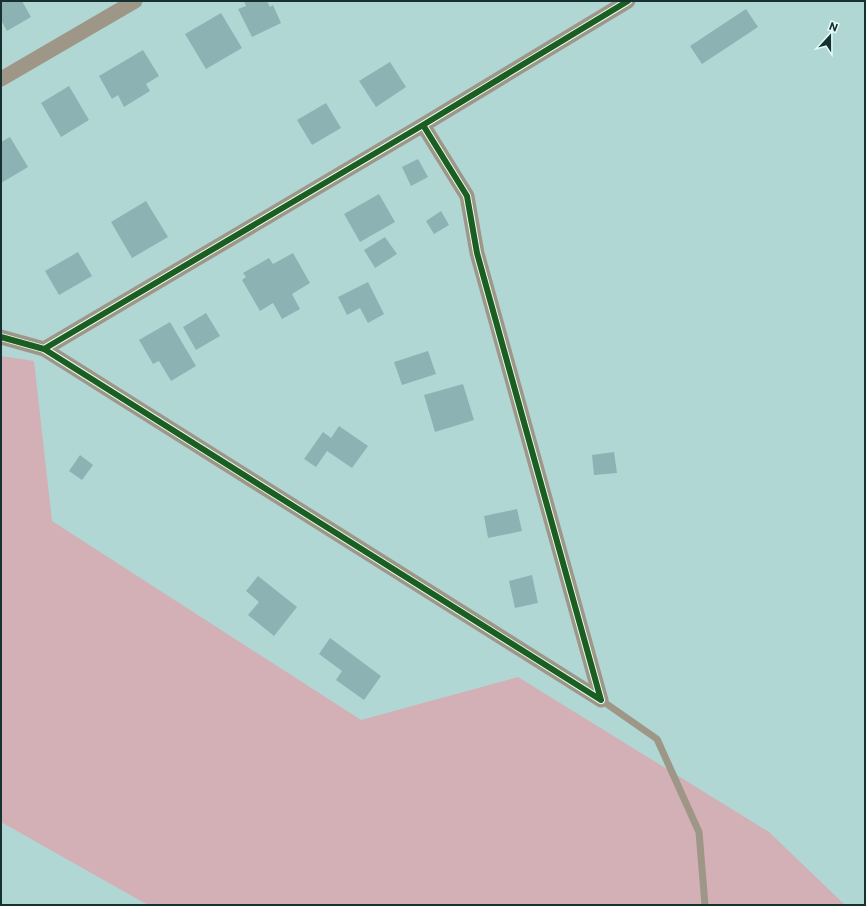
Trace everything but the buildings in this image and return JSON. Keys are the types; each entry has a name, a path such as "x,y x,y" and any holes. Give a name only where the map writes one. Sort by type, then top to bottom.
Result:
{"street":[{"path":"1,79 135,1"},
{"path":"44,349 423,125 628,1"},
{"path":"423,125 468,196 477,253 601,700"},
{"path":"1,336 44,349 601,700"}],"lane":[{"path":"601,700 657,739 699,832 705,905"}],"shaded area":[{"path":"1,356 34,361 52,521 361,720 518,677 769,832 845,905 148,905 1,822"}],"cycle path":[{"path":"44,349 423,125 628,1"},
{"path":"423,125 467,196 477,253 601,700"},
{"path":"1,337 44,349 601,700"}]}
